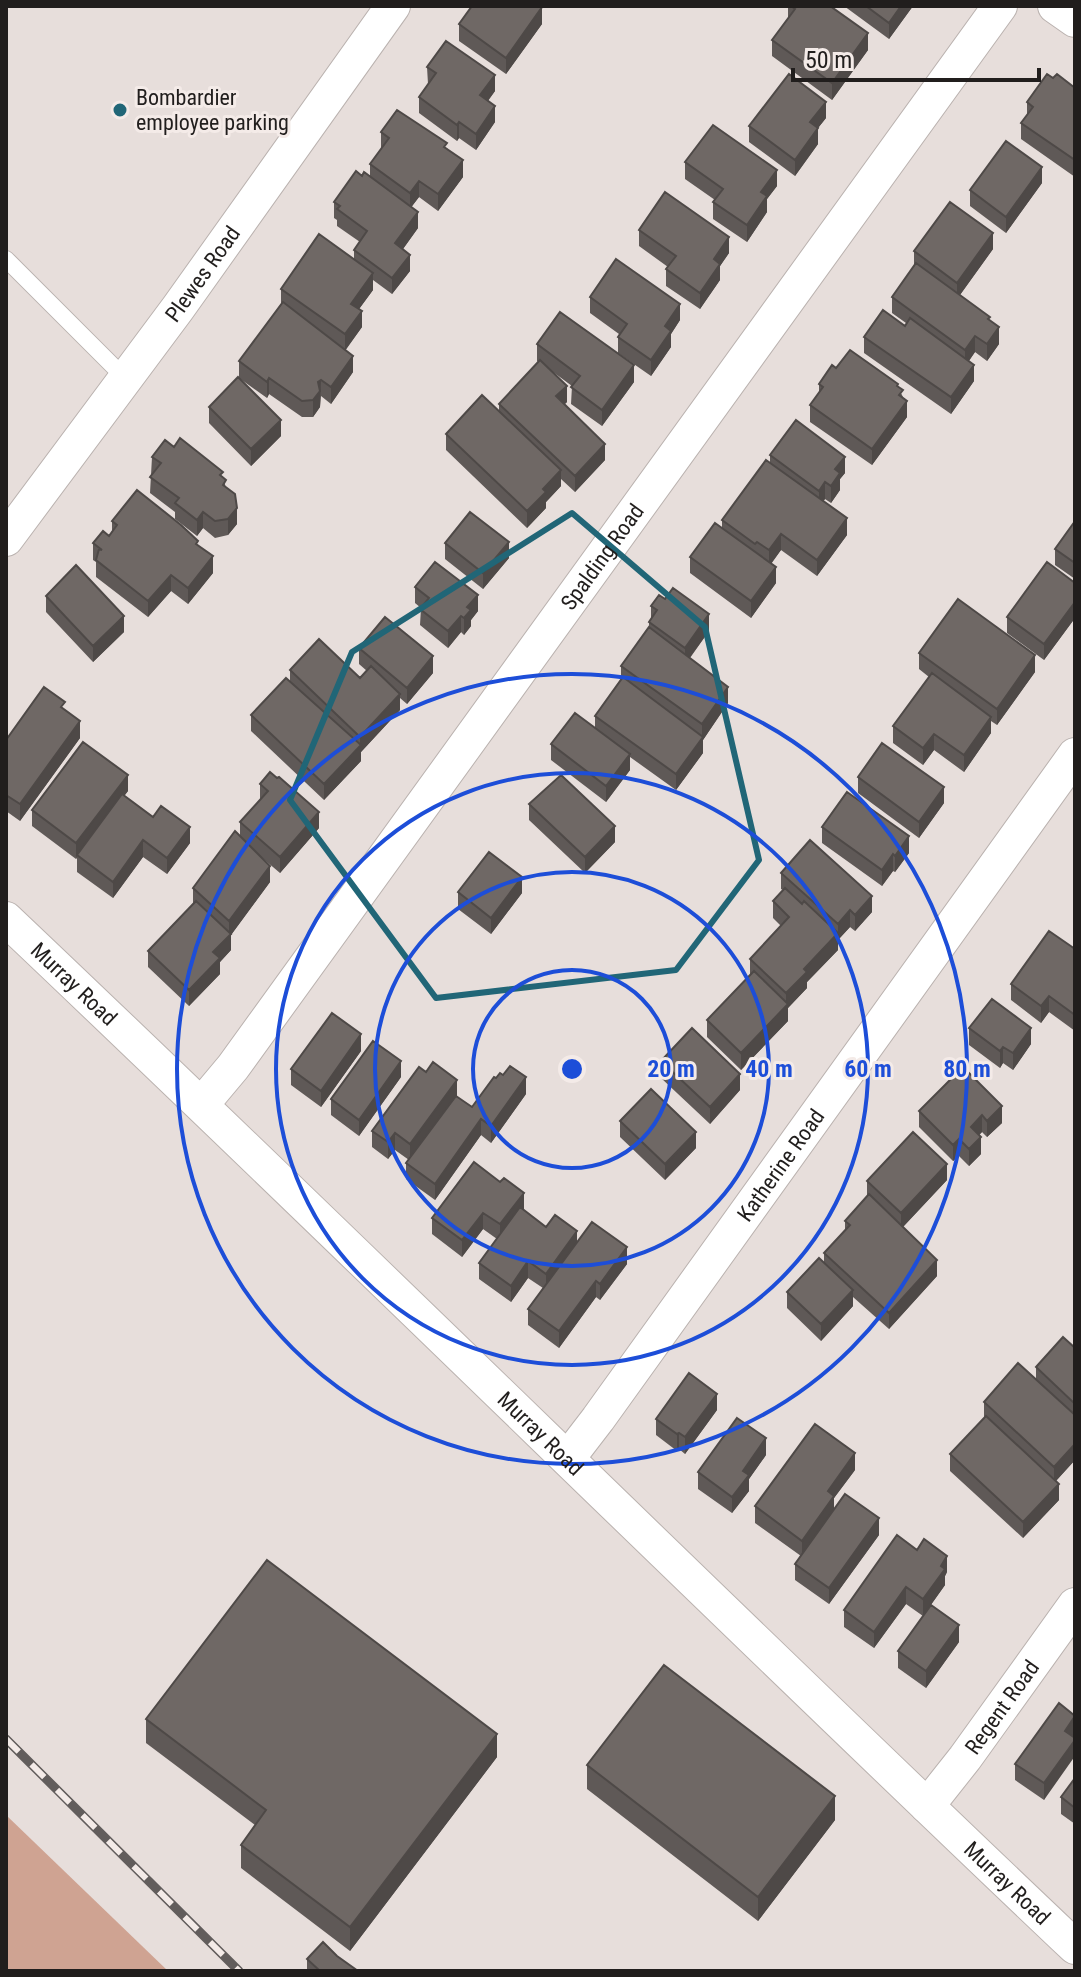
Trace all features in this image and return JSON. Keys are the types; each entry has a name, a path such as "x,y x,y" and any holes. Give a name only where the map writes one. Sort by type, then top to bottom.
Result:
{"street":[{"name":"Plewes Road","path":"6,539 178,308 393,6"},
{"name":"Spalding Road","path":"202,1104 233,1067 1000,6"},
{"path":"1055,6 1075,20"},
{"name":"Katherine Road","path":"568,1458 608,1407 1075,755"},
{"name":"Murray Road","path":"6,919 202,1104 1075,1947"},
{"name":"Regent Road","path":"927,1806 1075,1605"}],"lane":[{"path":"6,259 125,378"}],"highlighted area":[{"path":"572,513 705,627 759,860 676,970 436,998 290,800 352,652"}],"shaded area":[{"path":"6,1815 168,1971 6,1971"}],"building":[{"path":"472,6 542,7 506,58 459,24"},
{"path":"791,6 833,6 868,33 832,83 772,40 795,9"},
{"path":"866,6 901,6 889,23"},
{"path":"446,41 495,75 480,95 495,106 476,134 459,122 457,125 419,97 436,73 427,67"},
{"path":"789,74 826,102 810,122 818,128 795,160 749,126"},
{"path":"1047,74 1053,78 1057,74 1075,88 1075,160 1021,123 1033,107 1027,102"},
{"path":"397,110 447,143 444,147 463,160 438,194 419,181 410,193 370,164 389,138 381,132"},
{"path":"713,125 777,170 761,192 767,196 747,225 713,202 723,189 685,162"},
{"path":"1006,141 1042,167 1006,217 970,190"},
{"path":"356,171 362,176 364,172 418,212 395,243 410,255 392,278 354,250 367,231 337,209 340,206 334,202"},
{"path":"665,192 729,237 714,259 720,264 700,293 666,269 676,256 639,230"},
{"path":"950,202 993,233 957,283 914,251"},
{"path":"319,234 373,273 351,304 362,311 345,334 281,289"},
{"path":"616,259 680,304 665,326 671,331 651,360 618,337 627,324 590,297"},
{"path":"916,263 990,317 988,319 999,327 987,344 975,336 965,350 892,297"},
{"path":"283,302 353,356 331,387 321,380 318,382 320,391 313,400 302,401 269,378 267,382 239,361"},
{"path":"883,310 905,326 910,318 974,365 951,397 864,337"},
{"path":"560,312 634,365 602,410 571,387 580,376 537,344"},
{"path":"850,350 898,384 903,390 899,395 907,401 872,449 810,405 823,387 819,384 832,365 836,368"},
{"path":"540,360 567,386 556,396 605,444 575,476 499,404"},
{"path":"238,377 281,420 251,449 209,407"},
{"path":"482,395 561,470 543,489 546,492 527,511 446,434"},
{"path":"796,420 845,457 835,469 840,473 831,486 825,482 819,491 770,455"},
{"path":"180,438 223,472 220,475 226,480 223,485 235,494 237,508 228,519 215,521 203,512 197,520 175,503 179,498 150,477 161,463 152,457 165,440 174,447"},
{"path":"766,460 847,518 817,560 781,534 769,550 757,542 755,544 722,520"},
{"path":"137,490 181,525 198,541 196,544 213,556 188,588 171,575 148,601 96,560 99,549 102,550 93,543 103,531 109,536 117,525 112,521"},
{"path":"470,512 509,542 483,573 445,543"},
{"path":"1075,521 1075,563 1055,549"},
{"path":"715,523 776,567 751,601 690,557"},
{"path":"435,562 478,595 467,607 471,610 448,631 420,609 429,598 415,587"},
{"path":"1047,562 1075,583 1075,602 1044,644 1007,617"},
{"path":"76,565 124,616 93,646 46,596"},
{"path":"673,588 709,614 685,648 649,622 657,610 651,606 659,595 665,599"},
{"path":"958,599 1035,655 997,709 919,653"},
{"path":"385,617 433,656 407,688 359,648"},
{"path":"649,627 728,687 702,724 621,666"},
{"path":"319,639 360,678 371,666 400,694 360,737 290,670"},
{"path":"932,673 991,717 964,755 934,734 923,748 893,726"},
{"path":"623,677 703,737 676,774 595,716"},
{"path":"286,678 361,745 324,784 251,715"},
{"path":"44,687 65,702 61,707 80,721 20,804 6,795 6,740"},
{"path":"575,713 630,754 606,786 551,744"},
{"path":"83,742 128,775 76,843 32,810"},
{"path":"882,743 944,787 919,822 858,777"},
{"path":"270,772 319,812 280,857 240,822 268,791 260,784"},
{"path":"561,775 615,826 585,857 529,804"},
{"path":"847,792 909,836 882,870 822,827"},
{"path":"122,794 153,817 161,806 190,827 167,858 143,840 113,882 77,855"},
{"path":"235,831 270,866 229,921 193,888"},
{"path":"810,840 872,896 855,915 850,910 838,924 781,873"},
{"path":"489,852 522,877 491,918 458,892"},
{"path":"785,888 838,933 786,993 750,959 789,917 773,901"},
{"path":"196,901 231,934 213,952 220,958 189,990 148,951"},
{"path":"1049,931 1075,949 1075,1015 1049,996 1041,1006 1011,984"},
{"path":"754,971 788,1004 741,1053 707,1020"},
{"path":"992,999 1031,1028 1013,1053 1003,1047 1000,1051 969,1028"},
{"path":"332,1013 361,1034 321,1091 291,1069"},
{"path":"692,1028 740,1074 710,1107 661,1061"},
{"path":"373,1041 401,1061 359,1120 331,1099"},
{"path":"433,1062 457,1080 410,1144 395,1133 388,1142 372,1131 419,1067 426,1072"},
{"path":"510,1066 526,1077 491,1126 481,1119 435,1184 406,1163 456,1096 472,1107 494,1077 500,1073 503,1075"},
{"path":"963,1067 1002,1106 987,1121 982,1115 971,1127 981,1137 969,1149 959,1139 953,1145 919,1111"},
{"path":"651,1089 696,1132 665,1164 620,1121"},
{"path":"913,1132 947,1164 901,1213 867,1181"},
{"path":"474,1162 500,1182 504,1178 524,1193 500,1224 483,1213 462,1240 432,1218"},
{"path":"869,1194 937,1260 889,1313 824,1253 850,1225 845,1221"},
{"path":"520,1207 546,1227 555,1215 577,1231 546,1274 528,1261 511,1286 479,1263"},
{"path":"592,1222 627,1247 600,1284 596,1281 559,1331 528,1309"},
{"path":"819,1258 853,1290 821,1324 787,1292"},
{"path":"1063,1337 1075,1348 1075,1404 1036,1367"},
{"path":"1018,1363 1075,1415 1075,1444 1054,1467 984,1402"},
{"path":"689,1373 717,1394 685,1437 656,1419"},
{"path":"986,1416 1059,1484 1023,1522 950,1454"},
{"path":"737,1418 766,1438 743,1471 749,1475 732,1497 698,1472"},
{"path":"815,1424 855,1453 828,1491 834,1496 802,1541 755,1506"},
{"path":"845,1494 879,1518 829,1588 795,1564"},
{"path":"897,1535 917,1550 924,1539 947,1556 941,1566 945,1569 923,1599 906,1587 874,1632 844,1610"},
{"path":"267,1560 497,1734 350,1927 241,1845 266,1810 146,1719"},
{"path":"931,1605 959,1625 926,1671 898,1651"},
{"path":"664,1665 835,1796 758,1897 587,1765"},
{"path":"1059,1703 1075,1716 1065,1731 1075,1740 1044,1783 1015,1764"},
{"path":"1075,1778 1075,1808 1061,1797"},
{"path":"323,1942 358,1971 320,1971 307,1959"}],"railway":[{"path":"6,1739 239,1971"}],"place":[{"name":"Bombardier employee parking","path":"120,110"}]}
